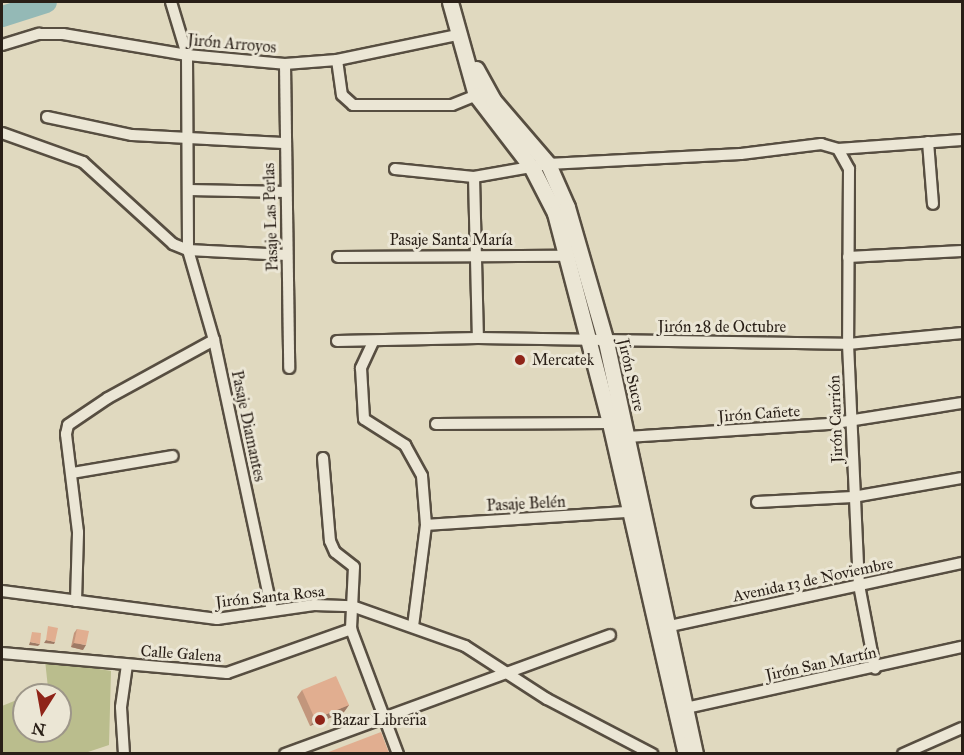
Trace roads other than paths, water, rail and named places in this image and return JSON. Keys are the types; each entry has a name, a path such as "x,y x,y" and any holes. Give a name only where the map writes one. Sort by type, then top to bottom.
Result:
{"street":[{"name":"Jirón Sucre","path":"450,2 481,93 532,168 555,213 610,423 686,753"},
{"name":"Pasaje Diamantes","path":"173,5 187,56 188,250 214,340 272,610"},
{"name":"Jirón Arroyos","path":"2,45 39,34 63,34 187,56 285,64 337,60 459,27"},
{"path":"337,60 339,87 353,105 452,105 481,93"},
{"name":"Pasaje Las Perlas","path":"285,64 283,143 289,369"},
{"name":"Jirón Sucre","path":"481,93 548,164 567,207 606,342 670,626 695,753"},
{"path":"47,117 132,135 188,140 283,143"},
{"path":"2,133 83,162 168,240 188,250 287,255"},
{"path":"395,169 474,177 548,164 741,154 821,144 838,148 963,140"},
{"path":"928,142 933,204"},
{"name":"Jirón Carrión","path":"838,148 849,168 848,344 853,421 853,497 859,585 875,668"},
{"path":"474,177 478,338"},
{"path":"189,190 286,192"},
{"path":"848,257 963,250"},
{"name":"Pasaje Santa María","path":"338,257 477,254 565,256"},
{"name":"Jirón 28 de Octubre","path":"337,341 478,338 590,342 848,344 963,333"},
{"path":"76,601 78,532 66,434 72,421 214,340"},
{"path":"373,342 362,368 364,419 395,435 413,453 422,476 426,525 413,626"},
{"name":"Jirón Cañete","path":"627,437 853,421 963,403"},
{"path":"436,424 610,423"},
{"path":"72,473 173,456"},
{"path":"323,458 330,541 335,552 354,567 351,629 398,753"},
{"path":"757,502 853,497 963,478"},
{"name":"Pasaje Belén","path":"426,525 629,512"},
{"name":"Avenida 13 de Noviembre","path":"670,626 963,563"},
{"name":"Jirón Santa Rosa","path":"2,591 217,619 314,605 351,606 465,645 547,699 652,753"},
{"name":"Calle Galena","path":"2,653 227,672 351,629"},
{"path":"292,752 503,671 610,635"},
{"name":"Jirón San Martín","path":"686,708 963,647"},
{"path":"123,753 121,707 127,665"},
{"path":"903,753 963,728"}],"waterway":[{"path":"2,16 46,2"}],"place":[{"name":"Mercatek","path":"520,360"},
{"name":"Bazar Libreria","path":"320,720"}]}
